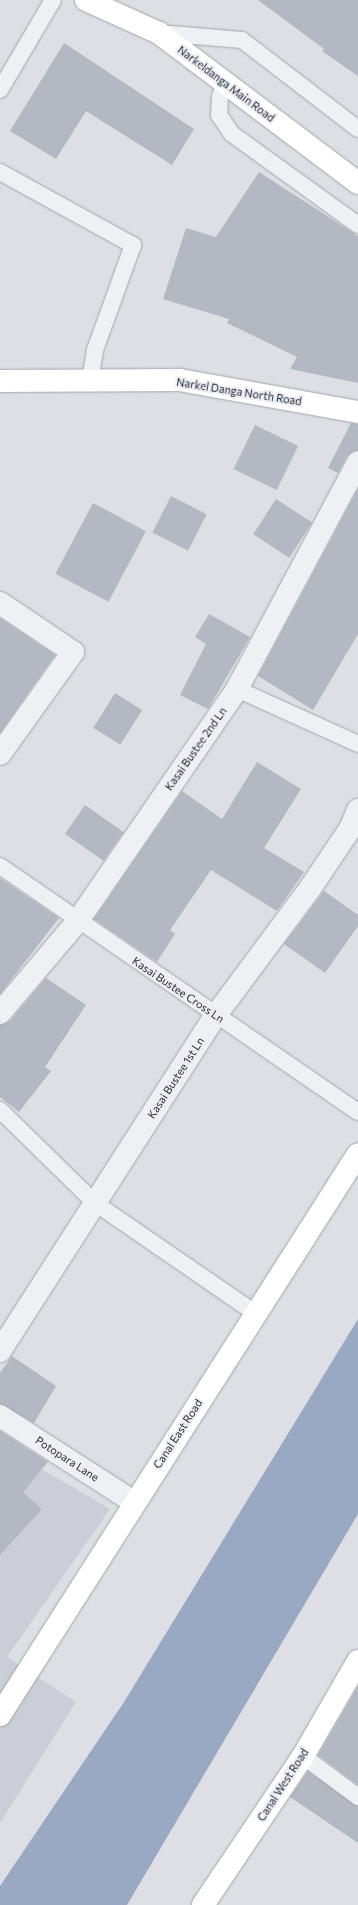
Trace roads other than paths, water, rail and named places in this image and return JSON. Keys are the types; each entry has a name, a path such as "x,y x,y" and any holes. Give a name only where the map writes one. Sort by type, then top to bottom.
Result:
{"main road":[{"name":"Narkeldanga Main Road","path":"86,0 159,33 358,183"},
{"name":"Narkel Danga North Road","path":"0,381 180,380 358,412"},
{"name":"Canal East Road","path":"0,1715 134,1502 358,1154"},
{"name":"Canal West Road","path":"203,1905 303,1756 358,1661"}],"street":[{"name":"Kasai Bustee 2nd Ln","path":"0,1013 77,922 237,689 358,462"},
{"path":"0,603 73,652 0,754"},
{"name":"Kasai Bustee 1st Ln","path":"0,1351 216,1015 311,887 350,829 358,810"},
{"name":"Potopara Lane","path":"0,1416 134,1502"}],"lane":[{"path":"0,90 53,0"},
{"path":"159,33 242,40 358,129"},
{"path":"225,83 220,97 219,115 232,134 358,225"},
{"path":"0,172 133,245 95,350 90,381"},
{"path":"237,689 358,744"},
{"name":"Kasai Bustee Cross Ln","path":"0,866 77,922 358,1112"},
{"path":"0,1110 95,1203 255,1313"},
{"path":"303,1756 358,1797"}],"water":[{"path":"358,1319 358,1514 127,1905 0,1905 0,1886 124,1702"}]}
